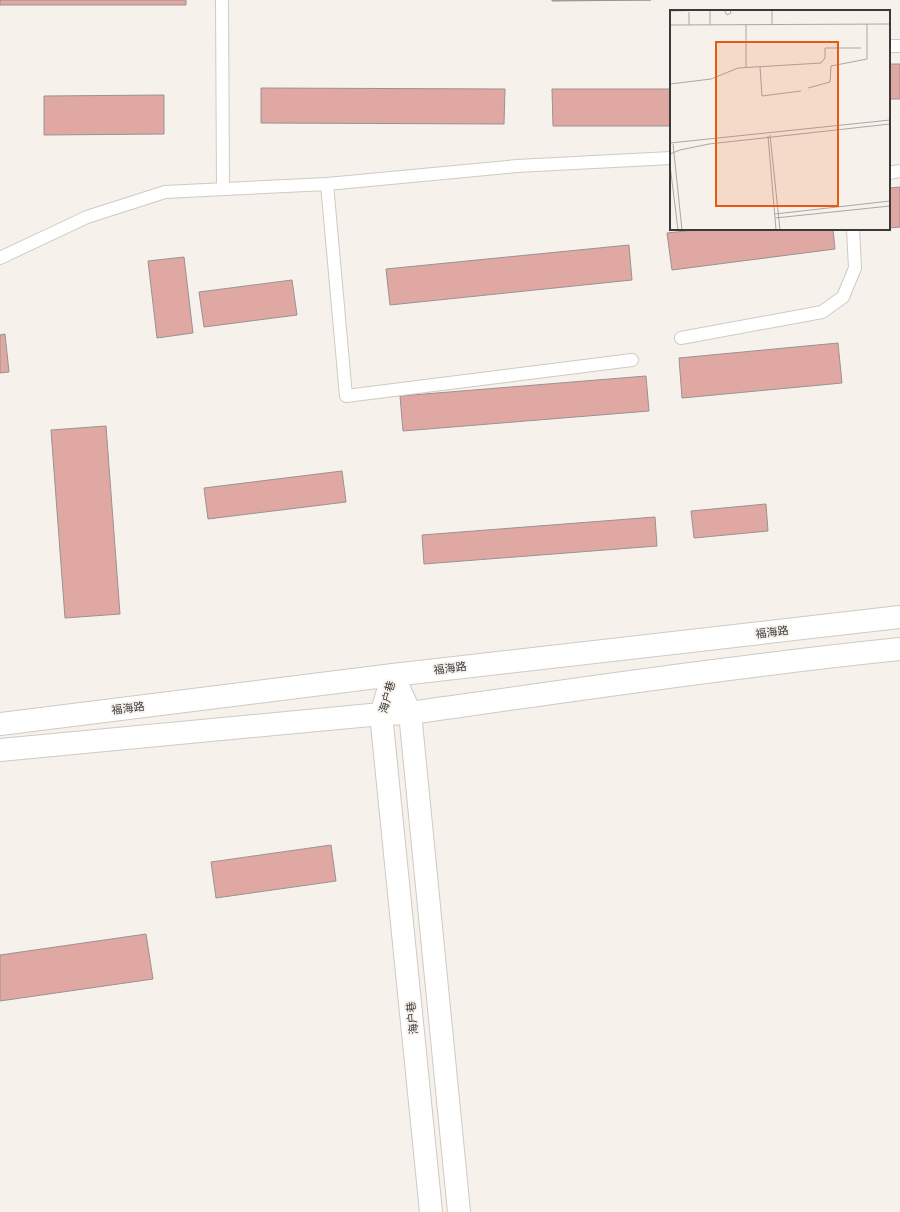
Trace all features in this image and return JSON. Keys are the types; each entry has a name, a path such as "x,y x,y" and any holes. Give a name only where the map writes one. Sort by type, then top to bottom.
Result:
{"main road":[{"name":"福海路","path":"0,724 393,675 900,617"},
{"path":"0,750 381,714 410,713 642,680 830,656 900,649"},
{"name":"海户巷","path":"393,675 410,713 459,1212"},
{"name":"海户巷","path":"393,675 381,714 431,1212"}],"lane":[{"path":"222,0 222,190"},
{"path":"0,258 87,217 165,192 327,184 517,166 670,158"},
{"path":"890,173 900,171"},
{"path":"327,184 346,396 632,360"},
{"path":"681,338 822,312 843,297 855,268 853,230"}],"building":[{"path":"0,0 186,0 186,5 0,5"},
{"path":"552,0 651,0 552,1"},
{"path":"890,64 900,64 900,99 890,99"},
{"path":"261,88 505,89 504,124 261,123"},
{"path":"552,89 670,89 670,126 553,126"},
{"path":"164,95 164,134 44,135 44,96"},
{"path":"900,187 900,227 890,228 890,188"},
{"path":"694,230 833,230 835,249 672,270 667,233"},
{"path":"629,245 632,280 390,305 386,269"},
{"path":"184,257 193,333 157,338 148,261"},
{"path":"292,280 297,315 204,327 199,292"},
{"path":"5,334 9,372 0,373 0,335"},
{"path":"838,343 842,383 682,398 679,358"},
{"path":"646,376 649,411 403,431 400,396"},
{"path":"106,426 120,614 65,618 51,430"},
{"path":"342,471 346,502 208,519 204,488"},
{"path":"766,504 768,531 694,538 691,511"},
{"path":"655,517 657,546 424,564 422,535"},
{"path":"331,845 336,881 216,898 211,862"},
{"path":"146,934 153,979 0,1001 0,955"}]}
